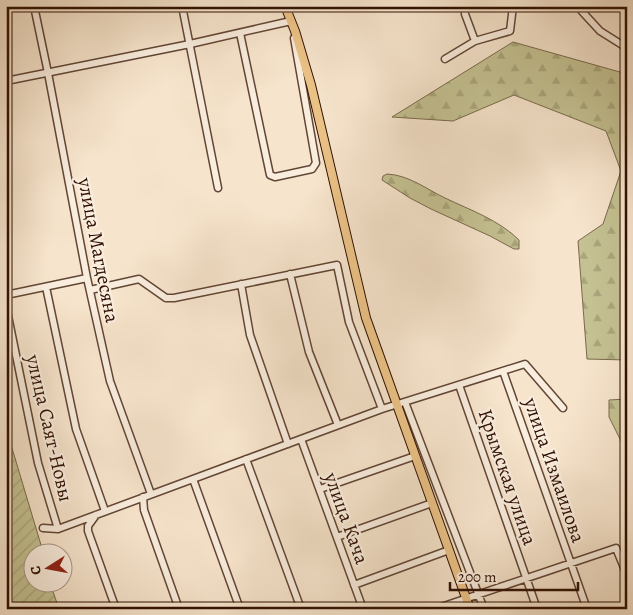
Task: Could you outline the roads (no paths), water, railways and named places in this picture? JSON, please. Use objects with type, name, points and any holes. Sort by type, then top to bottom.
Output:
[{"type":"main road","points":[[285,6],[311,85],[366,318],[470,609]]},
{"type":"street","name":"улица Магдесяна","points":[[34,6],[90,290],[110,381],[151,494]]},
{"type":"street","points":[[182,6],[218,188]]},
{"type":"street","points":[[465,6],[465,14],[476,41]]},
{"type":"street","points":[[445,58],[476,41],[510,31],[513,6]]},
{"type":"street","points":[[577,6],[600,31],[627,48]]},
{"type":"street","points":[[6,81],[190,44],[291,21],[316,163],[312,169],[275,177],[270,175],[240,33]]},
{"type":"street","points":[[90,290],[139,278],[166,298],[174,298],[337,265],[349,322],[382,409]]},
{"type":"street","points":[[290,274],[309,352],[338,425]]},
{"type":"street","points":[[6,295],[88,278]]},
{"type":"street","points":[[241,284],[250,335],[288,444]]},
{"type":"street","points":[[46,287],[76,430],[105,512]]},
{"type":"street","name":"улица Саят-Новы","points":[[6,306],[38,463],[58,529]]},
{"type":"street","points":[[43,528],[58,529],[396,404],[526,364],[563,408]]},
{"type":"street","name":"улица Измаилова","points":[[503,370],[570,563],[588,609]]},
{"type":"street","name":"Крымская улица","points":[[459,384],[537,609]]},
{"type":"street","points":[[405,402],[484,609]]},
{"type":"street","name":"улица Кача","points":[[301,439],[363,609]]},
{"type":"street","points":[[320,489],[415,456]]},
{"type":"street","points":[[246,459],[301,609]]},
{"type":"street","points":[[193,479],[240,609]]},
{"type":"street","points":[[143,497],[144,510],[179,609]]},
{"type":"street","points":[[337,537],[432,503]]},
{"type":"street","points":[[96,514],[88,526],[88,530],[116,609]]},
{"type":"street","points":[[435,609],[616,548],[627,575]]},
{"type":"street","points":[[354,585],[449,550]]}]
